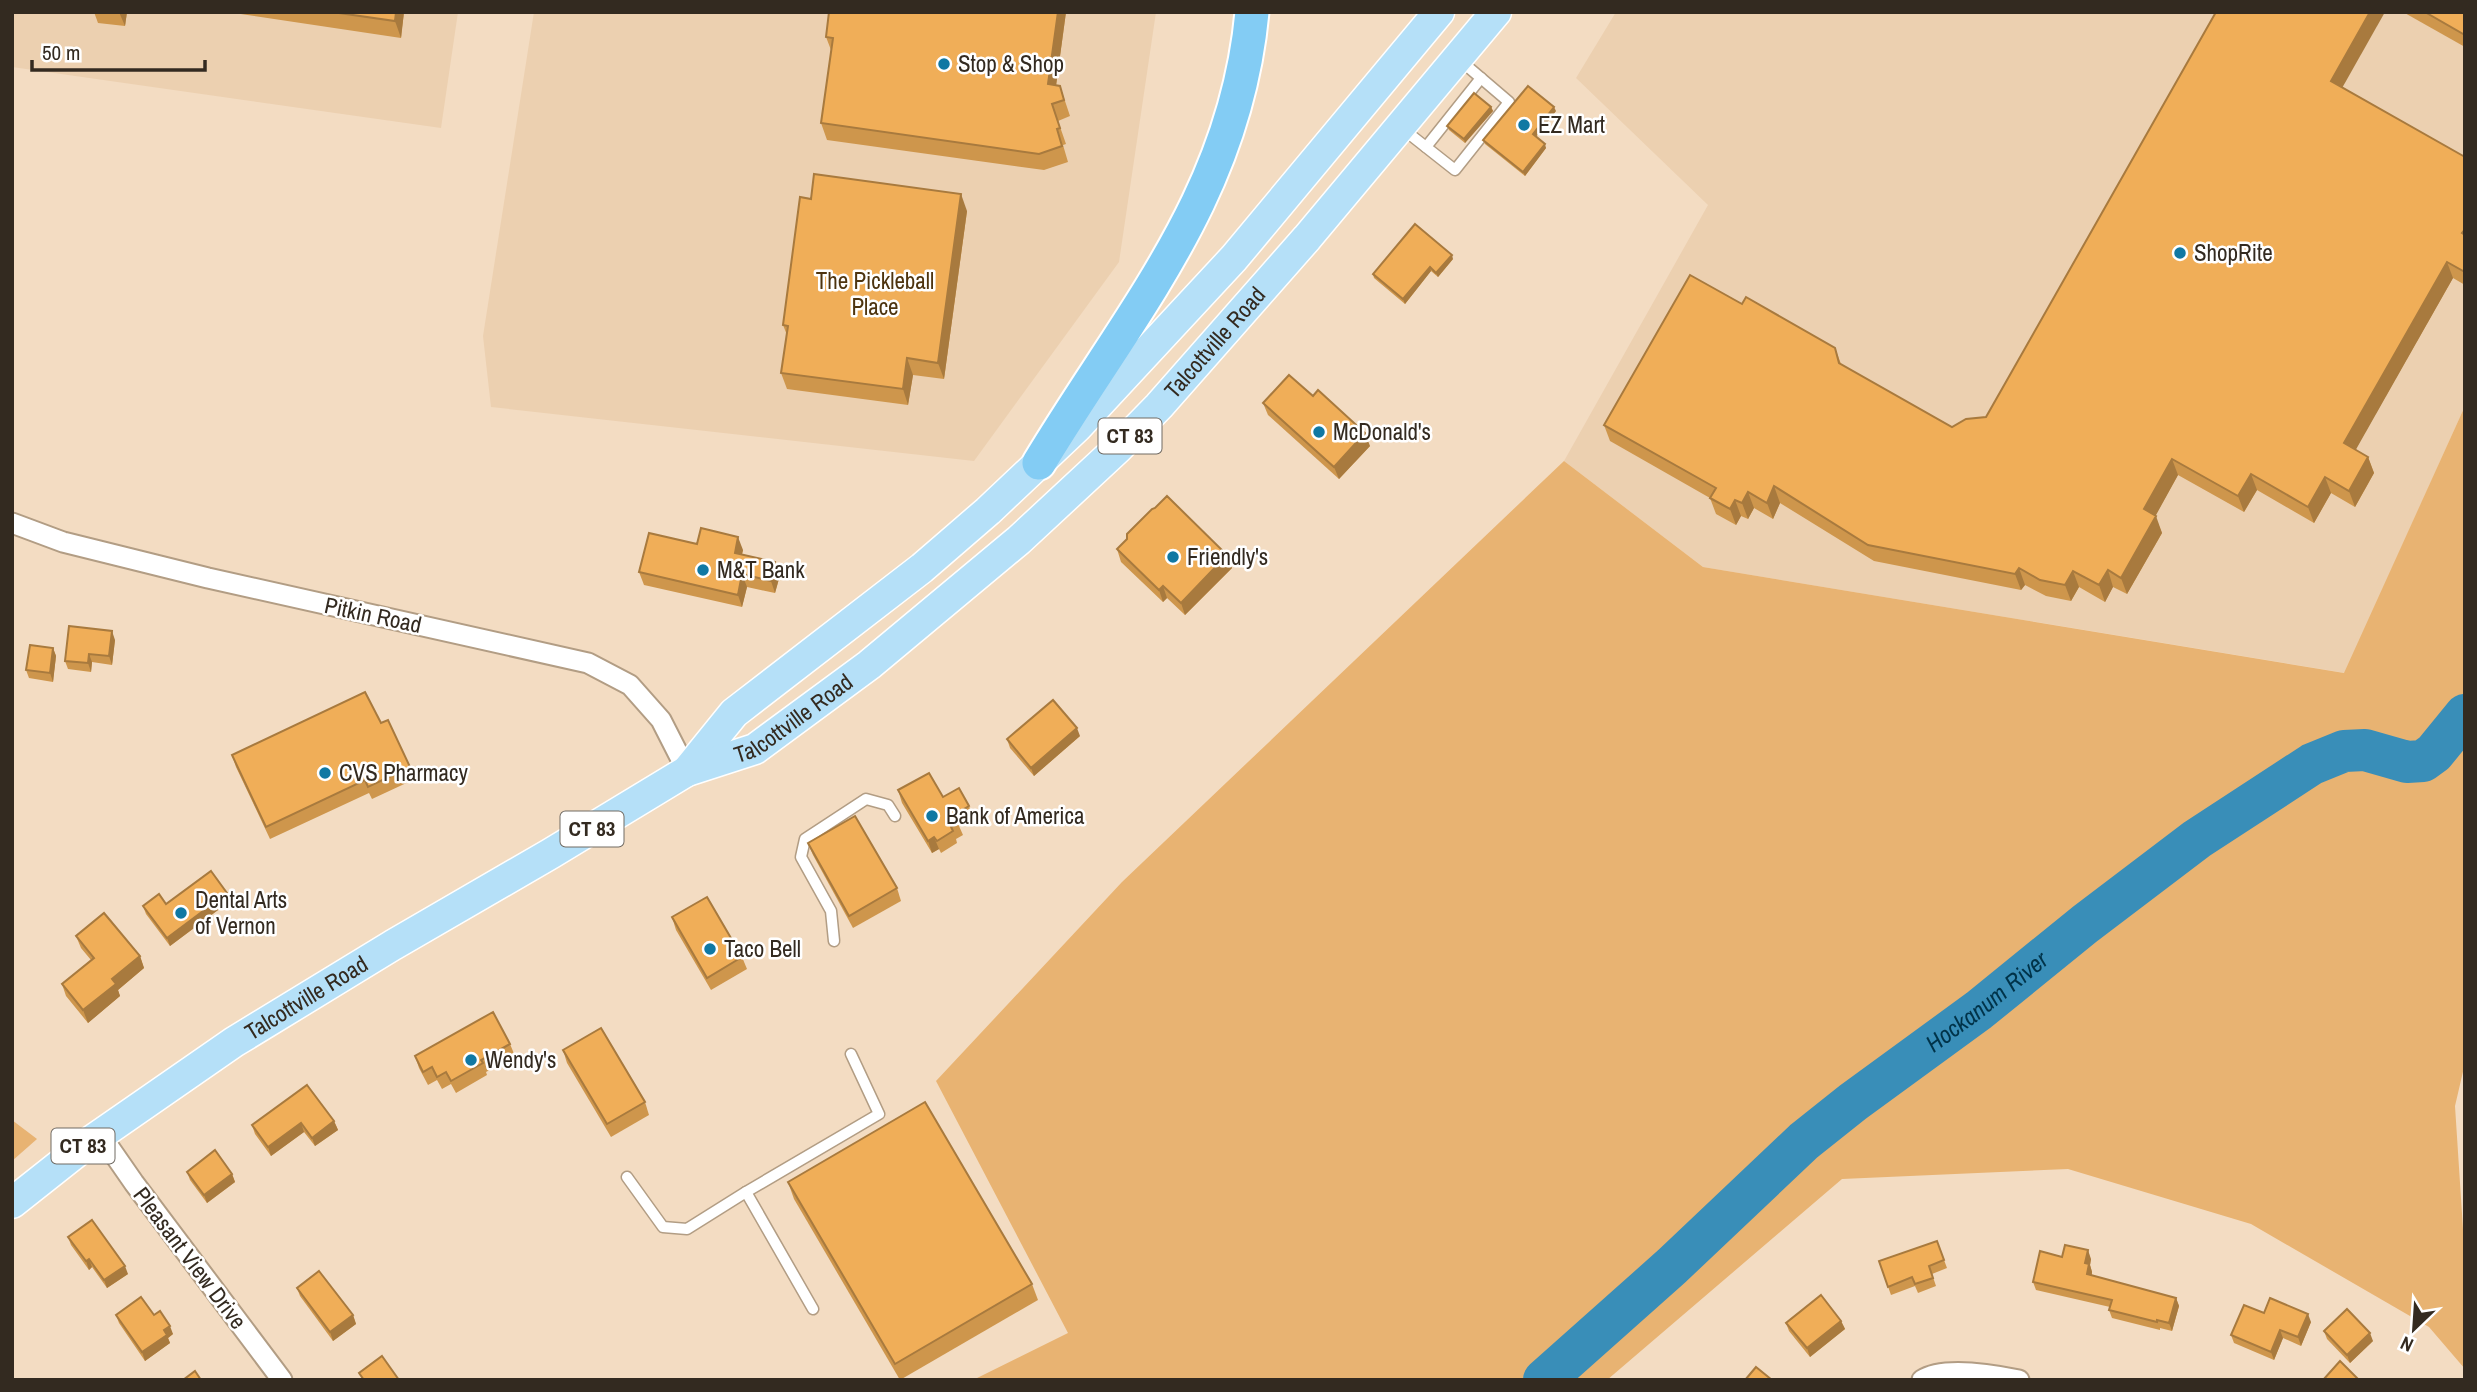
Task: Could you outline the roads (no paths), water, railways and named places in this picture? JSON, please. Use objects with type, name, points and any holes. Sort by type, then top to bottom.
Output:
[{"type":"highway","points":[[1039,463],[1138,312],[1194,215],[1230,126],[1244,67],[1252,12]]},
{"type":"main road","name":"Talcottville Road","points":[[687,771],[734,713],[922,568],[1039,463],[1107,396],[1252,237],[1438,12]]},
{"type":"main road","name":"Talcottville Road","points":[[12,1203],[100,1134],[245,1035],[687,771],[755,749],[869,665],[1019,540],[1116,449],[1190,371],[1400,127],[1494,13]]},
{"type":"main road","points":[[1178,320],[1181,348],[1190,371]]},
{"type":"street","name":"Pitkin Road","points":[[12,523],[64,542],[208,578],[588,663],[630,685],[661,720],[687,771]]},
{"type":"street","name":"Pleasant View Drive","points":[[100,1134],[282,1380]]},
{"type":"street","points":[[1922,1380],[1931,1374],[1992,1374],[2019,1380]]},
{"type":"lane","points":[[1400,127],[1455,170],[1509,102],[1457,58]]},
{"type":"lane","points":[[1426,147],[1481,78]]},
{"type":"lane","points":[[834,941],[831,911],[801,857],[804,839],[866,799],[888,805],[895,816]]},
{"type":"lane","points":[[627,1177],[663,1227],[687,1230],[879,1114],[850,1055]]},
{"type":"lane","points":[[746,1192],[813,1309]]},
{"type":"waterway","name":"Hockanum River","points":[[1544,1380],[1672,1266],[1804,1141],[1979,1010],[2085,924],[2197,839],[2312,764],[2344,751],[2365,750],[2407,762],[2423,761],[2434,753],[2465,715]]},
{"type":"place","name":"Stop & Shop","points":[[944,64]]},
{"type":"place","name":"EZ Mart","points":[[1524,125]]},
{"type":"place","name":"ShopRite","points":[[2180,253]]},
{"type":"place","name":"McDonald's","points":[[1319,432]]},
{"type":"place","name":"Friendly's","points":[[1173,557]]},
{"type":"place","name":"M&T Bank","points":[[703,570]]},
{"type":"place","name":"CVS Pharmacy","points":[[325,773]]},
{"type":"place","name":"Bank of America","points":[[932,816]]},
{"type":"place","name":"Dental Arts of Vernon","points":[[181,913]]},
{"type":"place","name":"Taco Bell","points":[[710,949]]},
{"type":"place","name":"Wendy's","points":[[471,1060]]},
{"type":"park label","name":"The Pickleball Place","points":[[875,294]]}]
